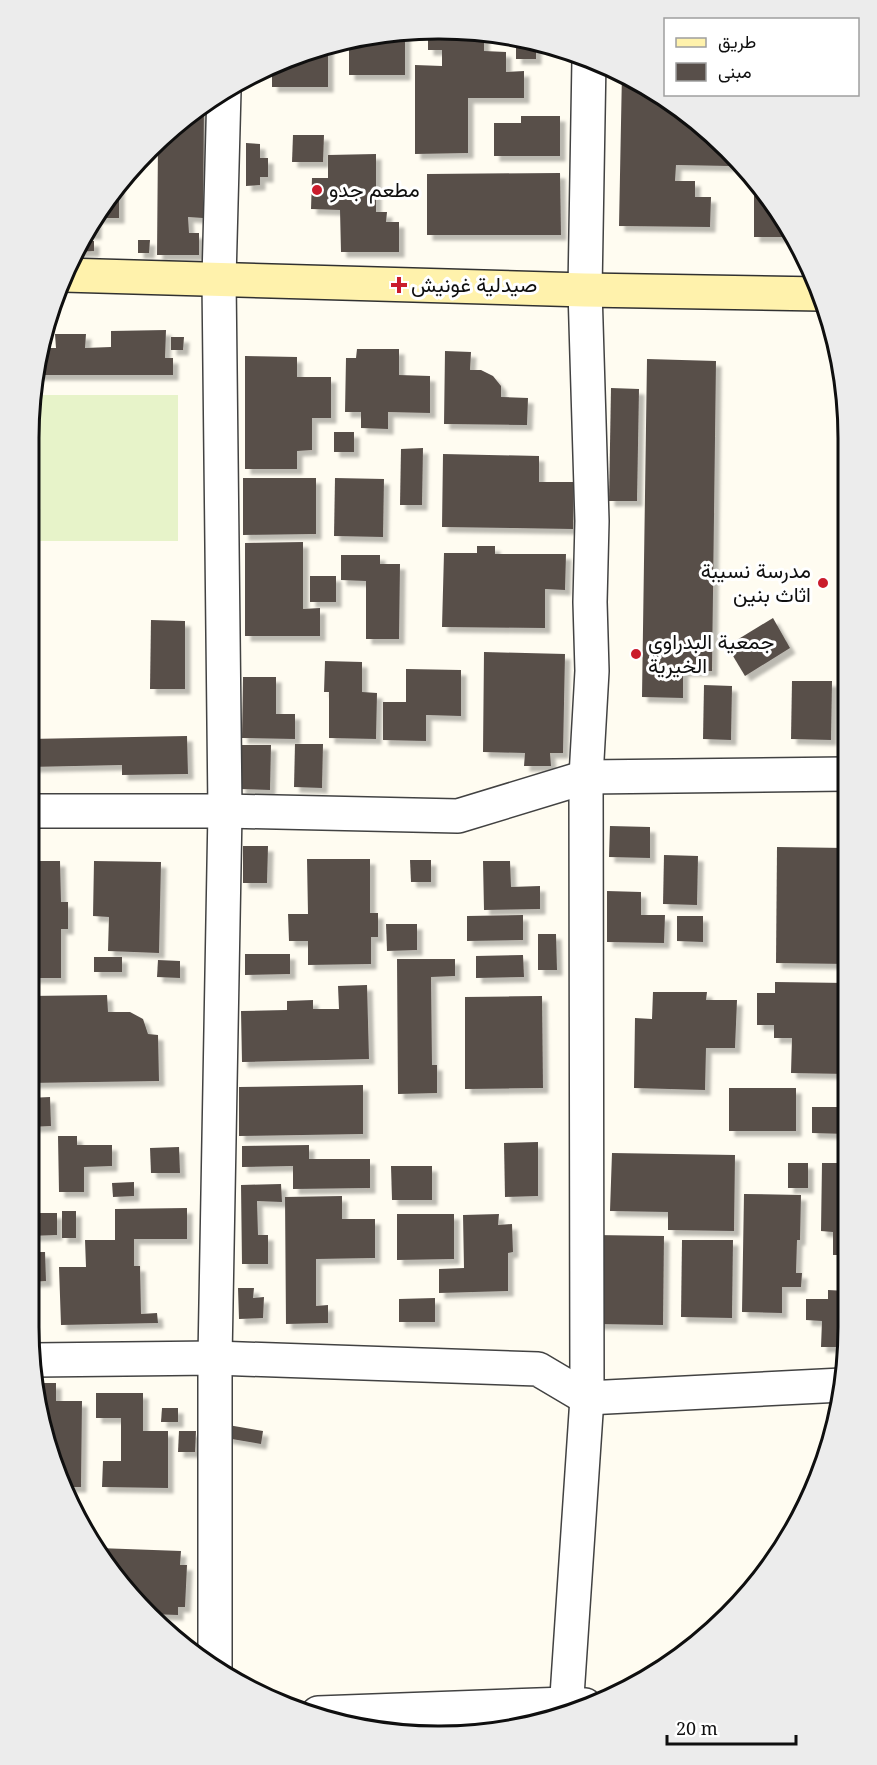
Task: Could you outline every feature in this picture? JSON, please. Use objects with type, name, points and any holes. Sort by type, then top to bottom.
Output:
[{"type":"main road","points":[[73,276],[811,294]]},
{"type":"street","points":[[572,1703],[588,1398],[586,777],[592,671],[590,602],[592,521],[585,290],[589,68]]},
{"type":"street","points":[[215,1658],[215,1358],[225,811],[219,279],[224,102]]},
{"type":"street","points":[[39,811],[225,811],[458,816],[586,777],[838,774]]},
{"type":"street","points":[[41,1360],[215,1358],[538,1369],[588,1398],[834,1385]]},
{"type":"street","points":[[337,1712],[562,1706]]},
{"type":"green space","points":[[41,395],[178,395],[178,541],[39,541]]},
{"type":"building","points":[[428,39],[484,41],[484,51],[506,52],[506,72],[524,71],[524,98],[468,98],[468,153],[415,154],[415,65],[442,66],[442,50],[428,50]]},
{"type":"building","points":[[405,41],[405,75],[349,75],[349,50]]},
{"type":"building","points":[[516,47],[536,52],[536,59],[516,59]]},
{"type":"building","points":[[328,55],[328,87],[272,87],[272,75]]},
{"type":"building","points":[[622,84],[682,122],[702,138],[729,166],[676,165],[675,181],[695,181],[695,197],[711,197],[710,227],[619,226]]},
{"type":"building","points":[[204,116],[203,218],[188,217],[189,233],[199,233],[199,255],[157,255],[158,154]]},
{"type":"building","points":[[521,116],[560,116],[560,156],[494,156],[494,123],[521,123]]},
{"type":"building","points":[[293,135],[324,135],[323,162],[292,162]]},
{"type":"building","points":[[246,143],[260,144],[260,158],[268,158],[268,177],[260,177],[260,185],[246,186]]},
{"type":"building","points":[[376,154],[376,212],[387,212],[386,222],[399,222],[399,252],[341,252],[340,210],[311,209],[312,178],[328,178],[328,155]]},
{"type":"building","points":[[560,173],[561,235],[427,235],[427,174]]},
{"type":"building","points":[[754,194],[783,237],[754,237]]},
{"type":"building","points":[[119,199],[119,218],[105,218]]},
{"type":"building","points":[[138,240],[150,240],[149,253],[138,253]]},
{"type":"building","points":[[92,241],[94,241],[94,251],[86,251]]},
{"type":"building","points":[[166,330],[165,358],[173,358],[173,375],[44,375],[50,348],[56,348],[55,334],[86,334],[85,348],[111,347],[111,331]]},
{"type":"building","points":[[171,337],[184,337],[183,350],[171,350]]},
{"type":"building","points":[[357,349],[399,349],[399,375],[430,376],[430,413],[388,412],[388,429],[361,428],[361,412],[345,412],[346,358],[356,358]]},
{"type":"building","points":[[445,351],[471,352],[470,370],[481,370],[493,376],[501,386],[501,397],[528,398],[527,425],[444,424]]},
{"type":"building","points":[[245,356],[297,357],[297,377],[331,377],[331,418],[312,418],[312,450],[297,451],[297,469],[245,469]]},
{"type":"building","points":[[647,359],[716,361],[712,671],[683,671],[683,698],[642,697]]},
{"type":"building","points":[[611,388],[639,389],[637,501],[609,501]]},
{"type":"building","points":[[334,432],[354,432],[354,452],[334,452]]},
{"type":"building","points":[[423,448],[422,505],[400,505],[401,449]]},
{"type":"building","points":[[443,454],[539,456],[539,482],[574,482],[573,529],[442,527]]},
{"type":"building","points":[[243,478],[316,478],[316,534],[243,535]]},
{"type":"building","points":[[335,478],[384,479],[383,537],[334,536]]},
{"type":"building","points":[[303,542],[303,609],[320,608],[320,636],[245,636],[245,543]]},
{"type":"building","points":[[477,546],[495,546],[495,554],[566,554],[565,590],[545,589],[545,628],[442,627],[444,553],[477,553]]},
{"type":"building","points":[[341,555],[380,555],[380,564],[400,564],[399,639],[366,639],[366,581],[341,580]]},
{"type":"building","points":[[310,576],[336,576],[336,602],[310,602]]},
{"type":"building","points":[[773,618],[790,648],[745,676],[727,646]]},
{"type":"building","points":[[151,620],[185,621],[185,689],[150,689]]},
{"type":"building","points":[[484,652],[565,654],[563,753],[550,753],[551,766],[524,766],[525,753],[483,752]]},
{"type":"building","points":[[325,661],[362,662],[362,692],[377,693],[376,739],[329,738],[329,692],[324,692]]},
{"type":"building","points":[[406,669],[461,670],[461,716],[426,715],[426,741],[383,740],[383,702],[406,702]]},
{"type":"building","points":[[243,677],[276,677],[276,714],[295,714],[295,739],[242,738]]},
{"type":"building","points":[[792,681],[832,681],[831,740],[791,739]]},
{"type":"building","points":[[704,685],[732,686],[731,740],[703,739]]},
{"type":"building","points":[[187,736],[188,774],[122,775],[122,765],[39,767],[39,739]]},
{"type":"building","points":[[295,744],[323,744],[322,788],[294,787]]},
{"type":"building","points":[[241,745],[271,745],[270,790],[240,789]]},
{"type":"building","points":[[610,826],[650,827],[650,858],[609,857]]},
{"type":"building","points":[[243,846],[268,846],[267,883],[243,883]]},
{"type":"building","points":[[777,847],[838,848],[838,964],[776,963]]},
{"type":"building","points":[[664,855],[698,856],[697,905],[663,904]]},
{"type":"building","points":[[307,859],[370,859],[370,913],[378,913],[378,937],[371,937],[371,964],[308,965],[308,941],[289,941],[288,914],[308,914]]},
{"type":"building","points":[[410,860],[431,860],[431,882],[411,882]]},
{"type":"building","points":[[39,861],[60,861],[61,902],[68,902],[68,929],[61,929],[61,978],[39,978]]},
{"type":"building","points":[[94,861],[161,862],[159,953],[108,951],[109,917],[93,916]]},
{"type":"building","points":[[483,861],[510,861],[511,887],[540,886],[540,909],[484,910]]},
{"type":"building","points":[[607,891],[641,892],[641,915],[665,915],[664,943],[607,942]]},
{"type":"building","points":[[523,915],[523,940],[467,941],[467,916]]},
{"type":"building","points":[[677,916],[703,916],[703,942],[677,941]]},
{"type":"building","points":[[386,924],[417,924],[417,950],[387,951]]},
{"type":"building","points":[[538,934],[556,934],[557,970],[538,970]]},
{"type":"building","points":[[245,954],[290,954],[290,974],[245,975]]},
{"type":"building","points":[[523,955],[524,977],[476,978],[476,956]]},
{"type":"building","points":[[94,957],[122,957],[122,972],[94,972]]},
{"type":"building","points":[[397,959],[455,959],[455,976],[431,977],[432,1065],[437,1065],[437,1093],[398,1094]]},
{"type":"building","points":[[158,960],[180,961],[180,978],[157,977]]},
{"type":"building","points":[[775,982],[838,983],[838,1074],[791,1073],[792,1038],[774,1038],[774,1025],[757,1025],[757,993],[775,993]]},
{"type":"building","points":[[367,985],[369,1059],[242,1062],[241,1011],[287,1010],[287,1001],[313,1000],[313,1009],[339,1009],[338,986]]},
{"type":"building","points":[[653,992],[707,992],[706,1000],[737,1000],[735,1048],[706,1048],[705,1090],[634,1088],[635,1018],[652,1019]]},
{"type":"building","points":[[107,995],[108,1012],[130,1012],[143,1019],[148,1034],[158,1035],[159,1081],[39,1083],[39,996]]},
{"type":"building","points":[[542,996],[543,1088],[465,1089],[465,997]]},
{"type":"building","points":[[363,1085],[363,1134],[239,1136],[239,1087]]},
{"type":"building","points":[[729,1088],[796,1088],[796,1131],[729,1131]]},
{"type":"building","points":[[50,1097],[51,1126],[39,1127],[39,1098]]},
{"type":"building","points":[[812,1107],[838,1107],[838,1134],[812,1133]]},
{"type":"building","points":[[58,1136],[77,1136],[77,1145],[112,1145],[112,1166],[84,1167],[84,1192],[59,1192]]},
{"type":"building","points":[[538,1142],[538,1196],[505,1197],[504,1143]]},
{"type":"building","points":[[309,1145],[309,1159],[370,1159],[370,1188],[293,1189],[293,1166],[242,1167],[242,1146]]},
{"type":"building","points":[[179,1147],[180,1173],[151,1173],[150,1148]]},
{"type":"building","points":[[612,1153],[735,1155],[734,1231],[668,1230],[668,1212],[610,1211]]},
{"type":"building","points":[[788,1163],[808,1163],[808,1188],[788,1188]]},
{"type":"building","points":[[822,1163],[838,1163],[838,1255],[833,1255],[833,1232],[821,1231]]},
{"type":"building","points":[[391,1166],[432,1166],[432,1200],[392,1200]]},
{"type":"building","points":[[134,1182],[134,1196],[113,1197],[112,1183]]},
{"type":"building","points":[[281,1184],[282,1202],[257,1201],[258,1235],[268,1235],[268,1264],[242,1264],[241,1185]]},
{"type":"building","points":[[744,1194],[801,1195],[800,1240],[797,1240],[796,1273],[802,1273],[801,1287],[782,1287],[782,1313],[742,1312]]},
{"type":"building","points":[[342,1196],[342,1219],[375,1219],[375,1258],[316,1259],[316,1306],[328,1305],[328,1323],[286,1324],[285,1197]]},
{"type":"building","points":[[187,1208],[187,1239],[134,1239],[134,1266],[140,1266],[141,1314],[157,1313],[158,1323],[61,1325],[59,1267],[86,1267],[85,1240],[115,1240],[115,1209]]},
{"type":"building","points":[[62,1211],[76,1211],[76,1238],[62,1238]]},
{"type":"building","points":[[39,1213],[57,1213],[57,1235],[39,1236]]},
{"type":"building","points":[[397,1214],[454,1214],[454,1259],[397,1260]]},
{"type":"building","points":[[499,1214],[498,1225],[512,1224],[513,1252],[508,1253],[508,1291],[439,1293],[439,1269],[464,1268],[463,1215]]},
{"type":"building","points":[[595,1235],[664,1236],[663,1325],[594,1324]]},
{"type":"building","points":[[682,1240],[733,1240],[732,1318],[681,1317]]},
{"type":"building","points":[[39,1252],[45,1252],[46,1281],[39,1281]]},
{"type":"building","points":[[238,1288],[254,1288],[253,1298],[264,1297],[263,1318],[239,1319]]},
{"type":"building","points":[[828,1290],[838,1291],[837,1347],[821,1347],[822,1321],[806,1320],[806,1299],[828,1299]]},
{"type":"building","points":[[435,1298],[435,1322],[399,1322],[399,1299]]},
{"type":"building","points":[[43,1383],[56,1383],[56,1401],[82,1401],[81,1487],[73,1487],[60,1455]]},
{"type":"building","points":[[96,1393],[143,1393],[143,1431],[168,1431],[168,1488],[102,1487],[103,1461],[121,1461],[121,1418],[96,1418]]},
{"type":"building","points":[[162,1408],[178,1408],[178,1422],[161,1422]]},
{"type":"building","points":[[228,1425],[263,1431],[261,1444],[226,1438]]},
{"type":"building","points":[[179,1431],[196,1431],[195,1452],[178,1452]]},
{"type":"building","points":[[106,1548],[181,1551],[180,1565],[187,1565],[185,1607],[178,1607],[178,1615],[162,1614],[138,1590]]},
{"type":"place","name":"مطعم جدو","points":[[317,190]]},
{"type":"place","name":"صيدلية غونيش","points":[[399,285]]},
{"type":"place","name":"مدرسة نسيبة اثاث بنين","points":[[823,583]]},
{"type":"place","name":"جمعية البدراوي الخيرية","points":[[636,654]]}]
